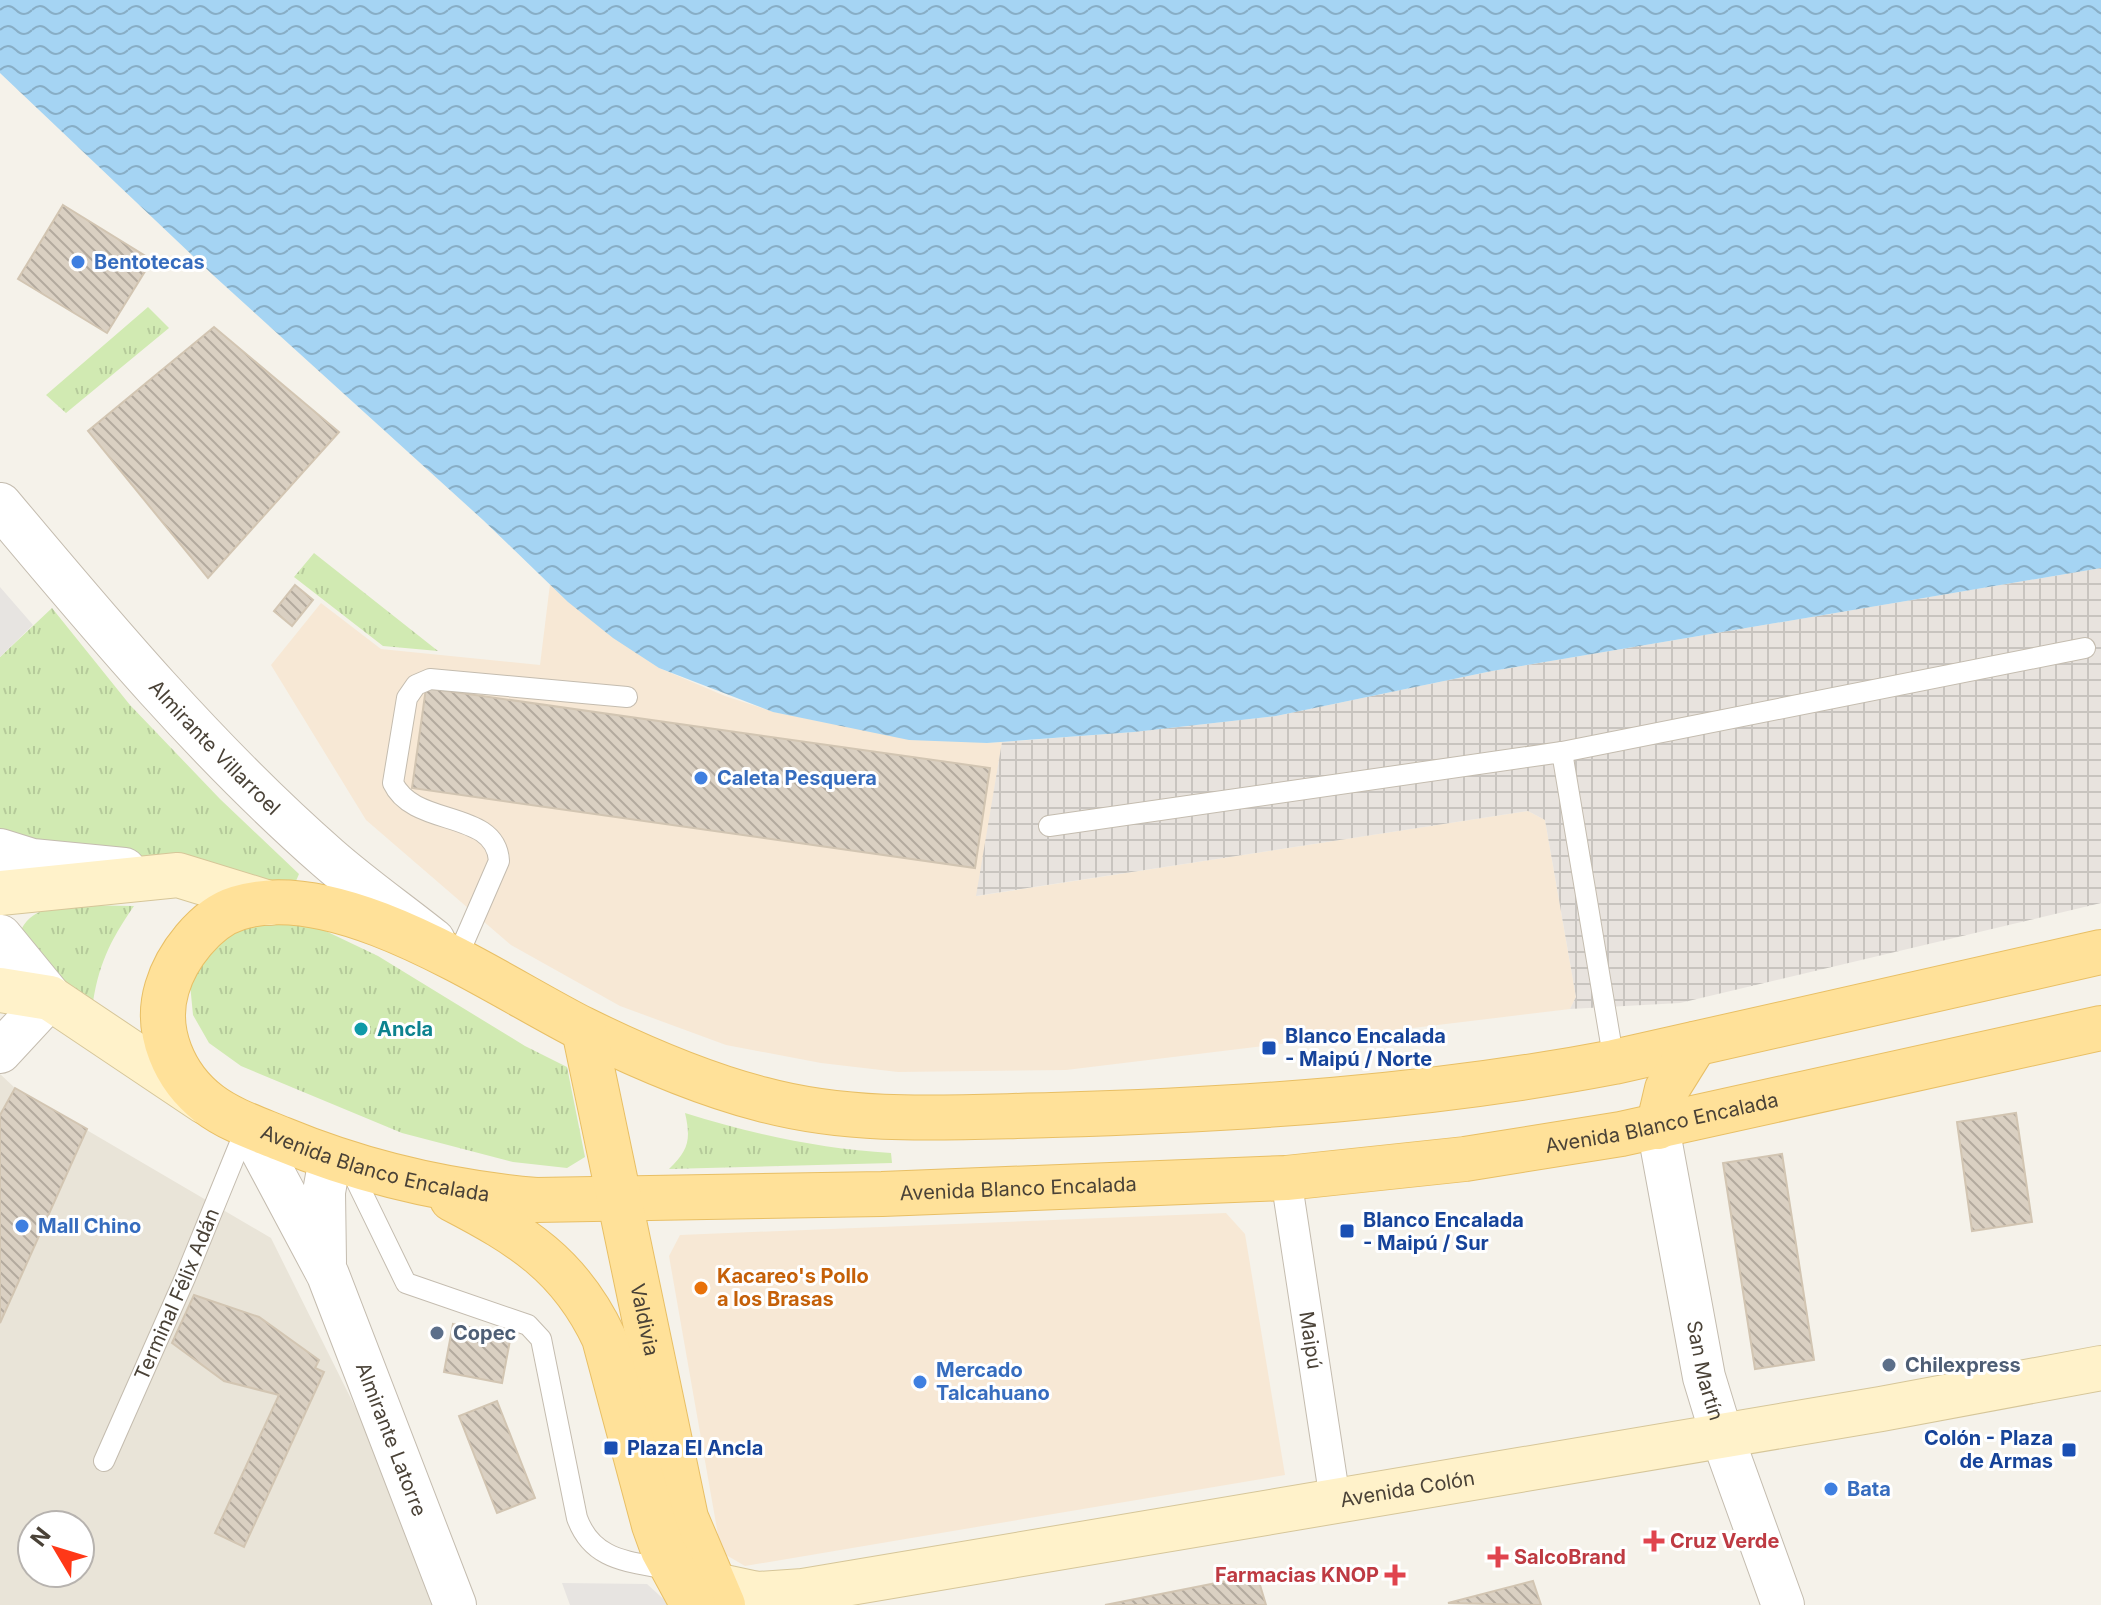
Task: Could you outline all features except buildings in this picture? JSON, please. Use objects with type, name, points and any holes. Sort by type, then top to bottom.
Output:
[{"type":"main road","points":[[0,893],[178,875],[269,903]]},
{"type":"main road","points":[[229,1115],[190,1086],[177,1068],[161,1021],[163,1001],[170,978],[194,942],[222,913],[242,906],[269,903],[299,904],[356,917],[390,929],[652,1062],[762,1099],[856,1116],[903,1119],[1126,1113],[1284,1103],[1477,1085],[1614,1062],[2101,952]]},
{"type":"main road","points":[[0,990],[50,998]]},
{"type":"main road","name":"Avenida Blanco Encalada","points":[[50,998],[229,1115],[340,1162],[427,1186],[536,1200],[882,1194],[1286,1178],[1465,1159],[1658,1127],[2101,1028]]},
{"type":"main road","name":"Valdivia","points":[[584,1030],[701,1591]]},
{"type":"main road","points":[[1658,1127],[1667,1089],[1679,1065],[1695,1044]]},
{"type":"main road","points":[[427,1186],[484,1216],[543,1256],[579,1292],[604,1338],[654,1525],[701,1591]]},
{"type":"main road","name":"Avenida Colón","points":[[701,1591],[780,1594],[1722,1436],[2101,1368]]},
{"type":"street","name":"Almirante Villarroel","points":[[0,505],[117,644],[244,777],[328,858],[456,960]]},
{"type":"street","points":[[0,851],[32,861],[178,875]]},
{"type":"street","name":"Avenida Blanco Encalada","points":[[0,937],[50,998]]},
{"type":"street","points":[[0,1052],[50,998]]},
{"type":"street","name":"Almirante Latorre","points":[[229,1115],[328,1275],[455,1605]]},
{"type":"street","name":"San Martín","points":[[1658,1127],[1704,1377],[1783,1605]]},
{"type":"street","name":"Almirante Latorre","points":[[328,1275],[324,1252],[324,1192],[340,1162]]},
{"type":"street","name":"Maipú","points":[[1286,1178],[1335,1500]]},
{"type":"lane","points":[[1049,826],[1562,752],[2085,648]]},
{"type":"lane","points":[[456,960],[499,861],[498,850],[485,832],[414,806],[398,792],[393,783],[407,698],[421,681],[430,679],[627,697]]},
{"type":"lane","points":[[1562,752],[1614,1062]]},
{"type":"lane","name":"Terminal Félix Adán","points":[[104,1461],[185,1278],[229,1115]]},
{"type":"lane","points":[[340,1162],[406,1283],[528,1325],[541,1339],[582,1534],[601,1553],[701,1591]]},
{"type":"shaded area","points":[[2101,568],[2101,903],[1680,1003],[1570,1009],[1576,997],[1545,820],[1528,811],[976,896],[1002,742],[1134,732],[1276,716],[1492,671]]},
{"type":"shaded area","points":[[550,584],[613,637],[659,668],[725,696],[774,712],[828,723],[987,743],[1002,742],[977,896],[1528,811],[1545,820],[1576,997],[1570,1009],[1066,1070],[898,1072],[821,1063],[726,1045],[620,1006],[511,945],[366,820],[271,665],[321,603],[381,649],[540,665]]},
{"type":"shaded area","points":[[0,587],[33,625],[0,657]]},
{"type":"shaded area","points":[[0,1074],[15,1088],[271,1238],[370,1437],[434,1605],[0,1605]]},
{"type":"shaded area","points":[[1226,1213],[1245,1234],[1285,1475],[745,1566],[721,1552],[669,1256],[680,1235]]},
{"type":"shaded area","points":[[562,1583],[647,1584],[670,1605],[570,1605]]},
{"type":"green space","points":[[148,307],[169,328],[66,413],[46,395]]},
{"type":"green space","points":[[314,553],[438,651],[383,646],[294,577]]},
{"type":"green space","points":[[52,608],[130,705],[220,799],[299,874],[296,881],[288,884],[0,834],[0,657]]},
{"type":"green space","points":[[76,905],[134,906],[106,955],[92,1009],[18,938],[27,921],[40,912]]},
{"type":"green space","points":[[247,920],[313,925],[378,956],[525,1046],[567,1067],[585,1157],[567,1168],[513,1162],[402,1133],[241,1066],[209,1043],[193,1015],[190,984],[200,956]]},
{"type":"green space","points":[[685,1113],[786,1139],[891,1153],[892,1163],[669,1169],[687,1144]]},
{"type":"water","points":[[0,0],[2101,0],[2101,568],[1492,671],[1276,716],[1134,732],[987,743],[909,740],[773,712],[659,668],[613,638],[568,602],[483,520],[213,275],[0,73]]},
{"type":"place","name":"Bentotecas","points":[[78,262]]},
{"type":"place","name":"Caleta Pesquera","points":[[701,778]]},
{"type":"place","name":"Ancla","points":[[361,1029]]},
{"type":"place","name":"Blanco Encalada - Maipú / Norte","points":[[1269,1048]]},
{"type":"place","name":"Mall Chino","points":[[22,1226]]},
{"type":"place","name":"Blanco Encalada - Maipú / Sur","points":[[1347,1231]]},
{"type":"place","name":"Kacareo's Pollo a los Brasas","points":[[701,1288]]},
{"type":"place","name":"Copec","points":[[437,1333]]},
{"type":"place","name":"Chilexpress","points":[[1889,1365]]},
{"type":"place","name":"Mercado Talcahuano","points":[[920,1382]]},
{"type":"place","name":"Plaza El Ancla","points":[[611,1448]]},
{"type":"place","name":"Colón - Plaza de Armas","points":[[2069,1450]]},
{"type":"place","name":"Bata","points":[[1831,1489]]},
{"type":"place","name":"Cruz Verde","points":[[1654,1541]]},
{"type":"place","name":"SalcoBrand","points":[[1498,1557]]},
{"type":"place","name":"Farmacias KNOP","points":[[1395,1575]]}]
